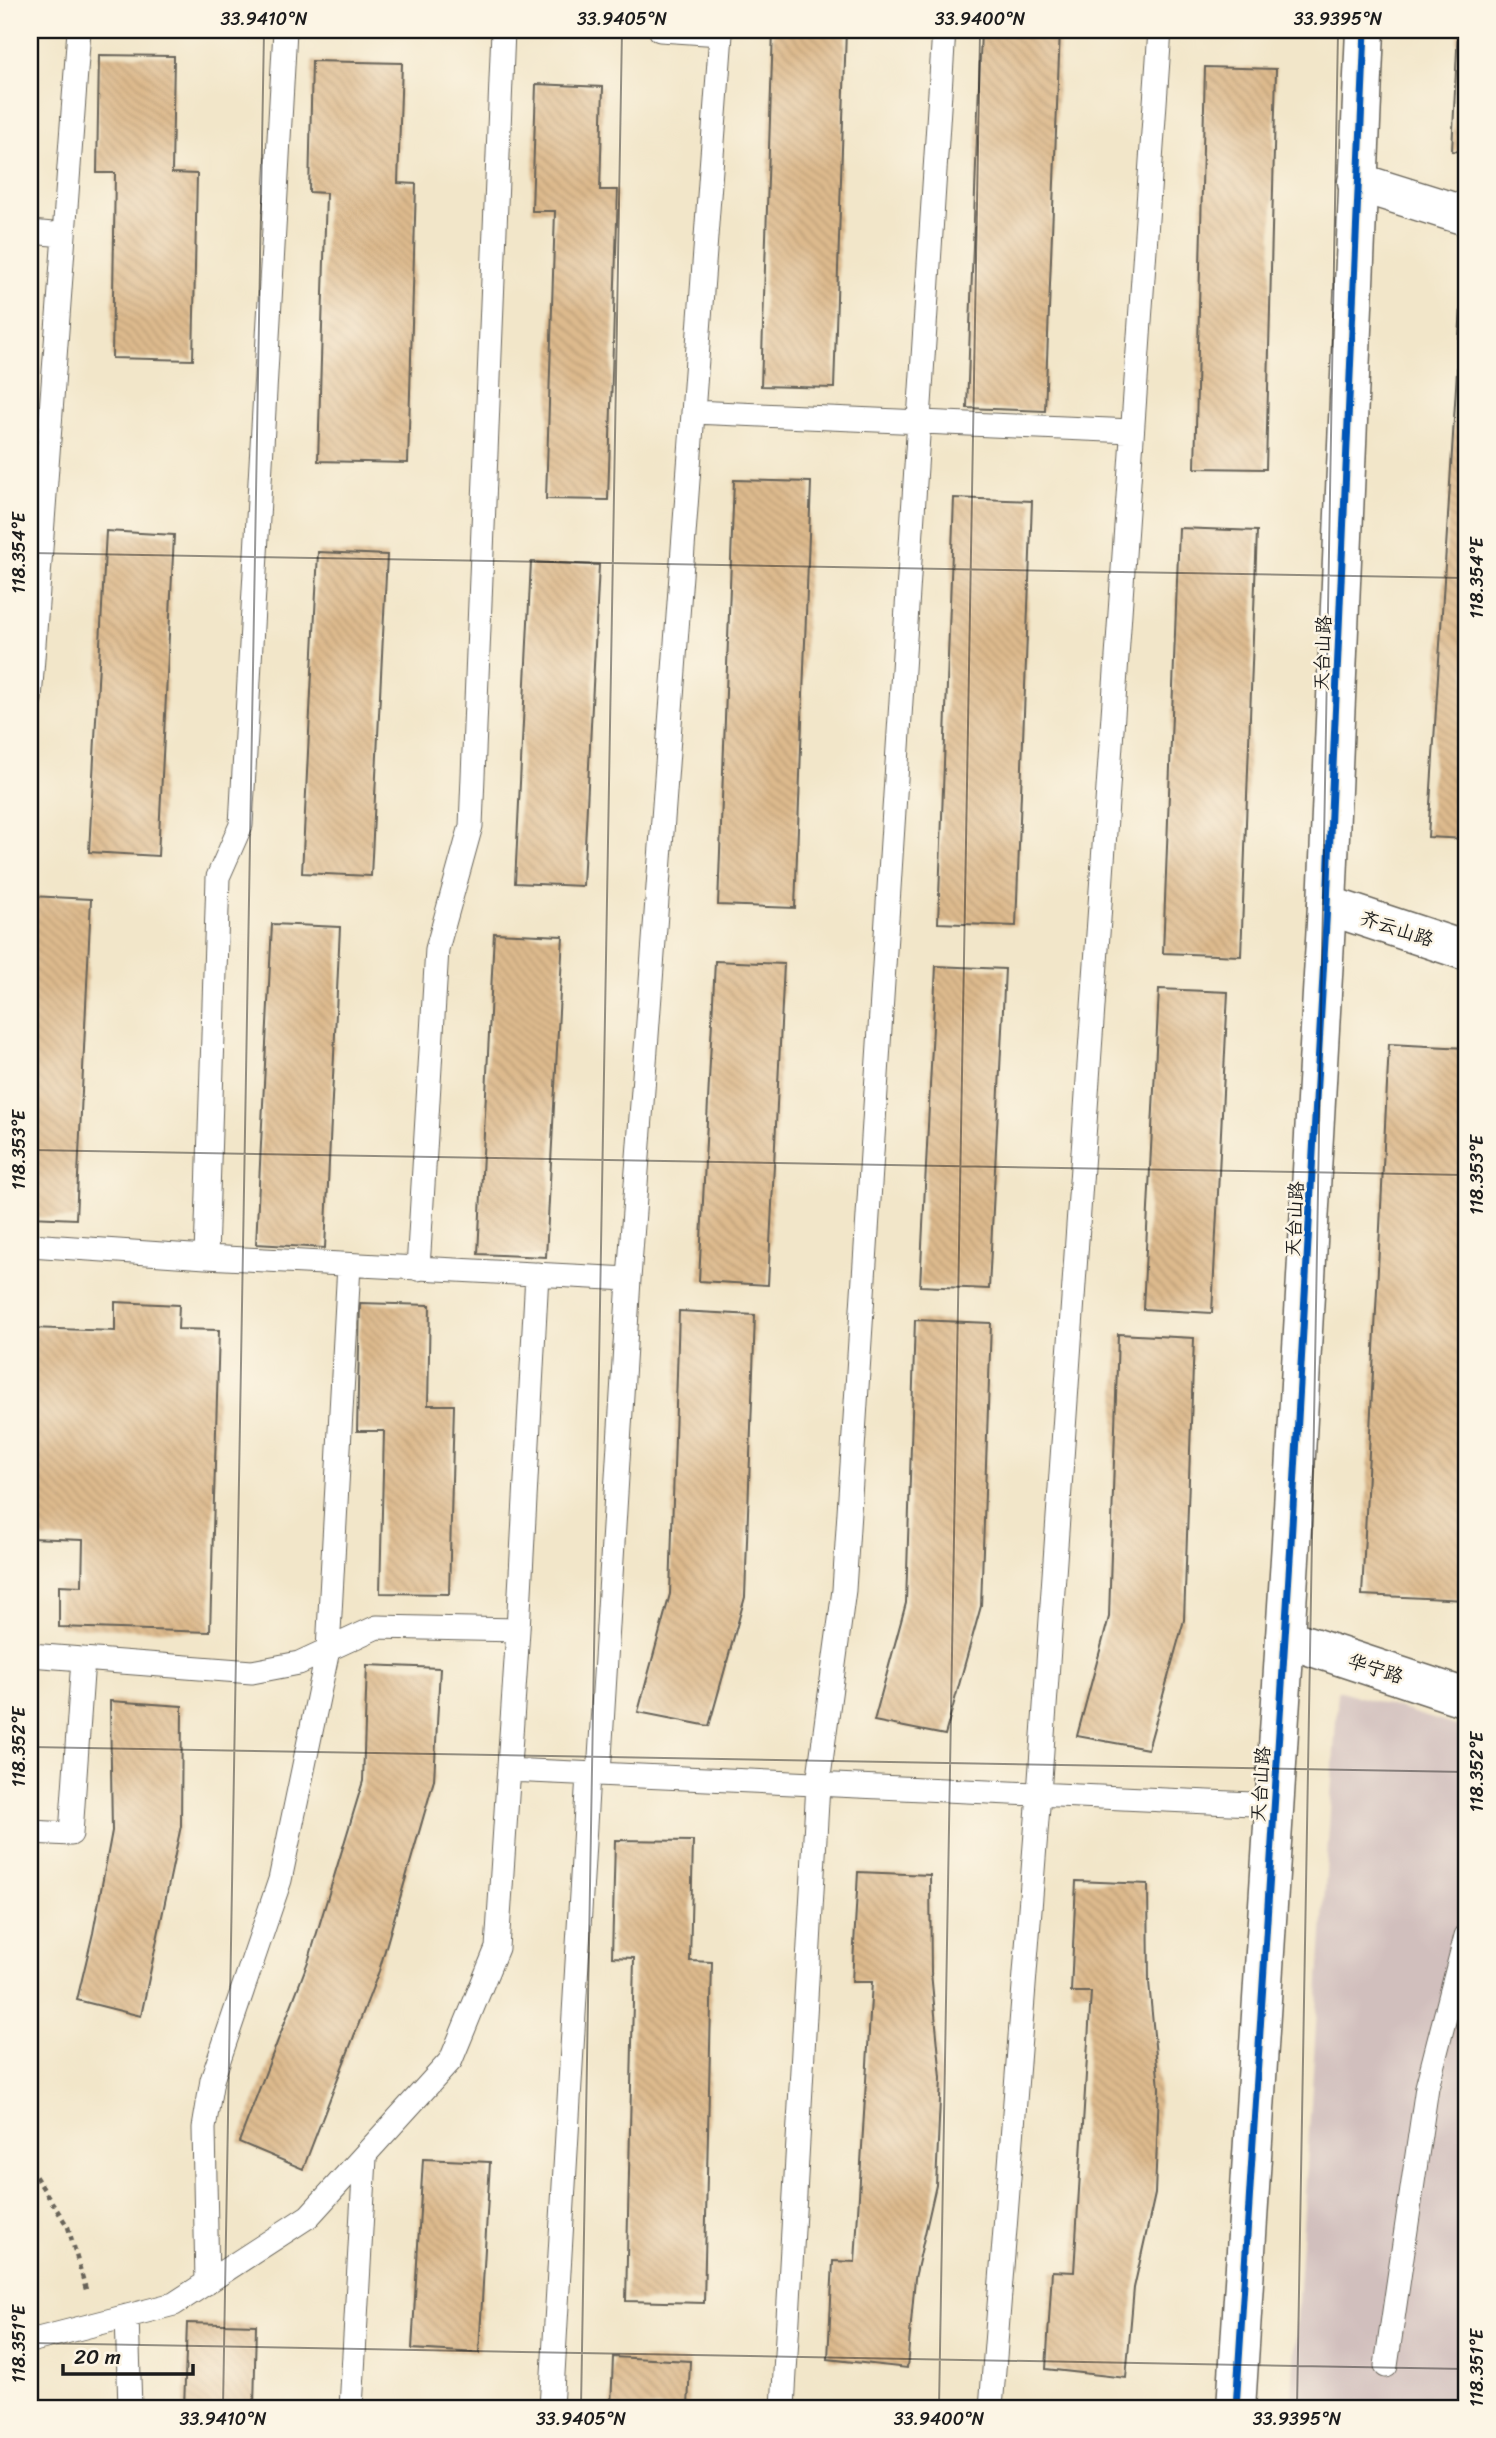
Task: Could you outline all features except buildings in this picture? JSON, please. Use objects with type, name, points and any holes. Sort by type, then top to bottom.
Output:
[{"type":"street","name":"天台山路","points":[[1236,2408],[1275,1805],[1327,905],[1365,30]]},
{"type":"street","points":[[1357,182],[1466,216]]},
{"type":"street","name":"齐云山路","points":[[1327,905],[1466,951]]},
{"type":"street","name":"华宁路","points":[[1285,1638],[1466,1698]]},
{"type":"lane","points":[[30,699],[40,427],[64,235],[79,30]]},
{"type":"lane","points":[[205,1257],[218,877],[241,825],[285,30]]},
{"type":"lane","points":[[418,1269],[437,948],[471,826],[503,30]]},
{"type":"lane","points":[[551,2408],[593,1774],[721,32],[660,30]]},
{"type":"lane","points":[[783,2408],[818,1784],[844,1590],[944,30]]},
{"type":"lane","points":[[991,2408],[1039,1794],[1160,30]]},
{"type":"lane","points":[[30,232],[64,235]]},
{"type":"lane","points":[[693,412],[1132,431]]},
{"type":"lane","points":[[30,1245],[629,1279]]},
{"type":"lane","points":[[207,2283],[204,2128],[212,2080],[280,1880],[328,1650],[349,1265]]},
{"type":"lane","points":[[30,2342],[174,2304],[309,2216],[452,2060],[497,1948],[518,1630],[537,1274]]},
{"type":"lane","points":[[30,1655],[252,1672],[299,1663],[377,1627],[518,1630]]},
{"type":"lane","points":[[30,1832],[71,1834],[83,1659]]},
{"type":"lane","points":[[509,1770],[1275,1805]]},
{"type":"lane","points":[[1386,2366],[1427,2087],[1466,1936]]},
{"type":"lane","points":[[351,2408],[365,2158]]},
{"type":"lane","points":[[127,2316],[130,2408]]},
{"type":"path","points":[[30,2168],[68,2227],[96,2324]]},
{"type":"shaded area","points":[[1338,1690],[1466,1729],[1466,2408],[1291,2408]]},
{"type":"cycle path","points":[[1236,2408],[1291,1543],[1327,905],[1365,30]]}]
